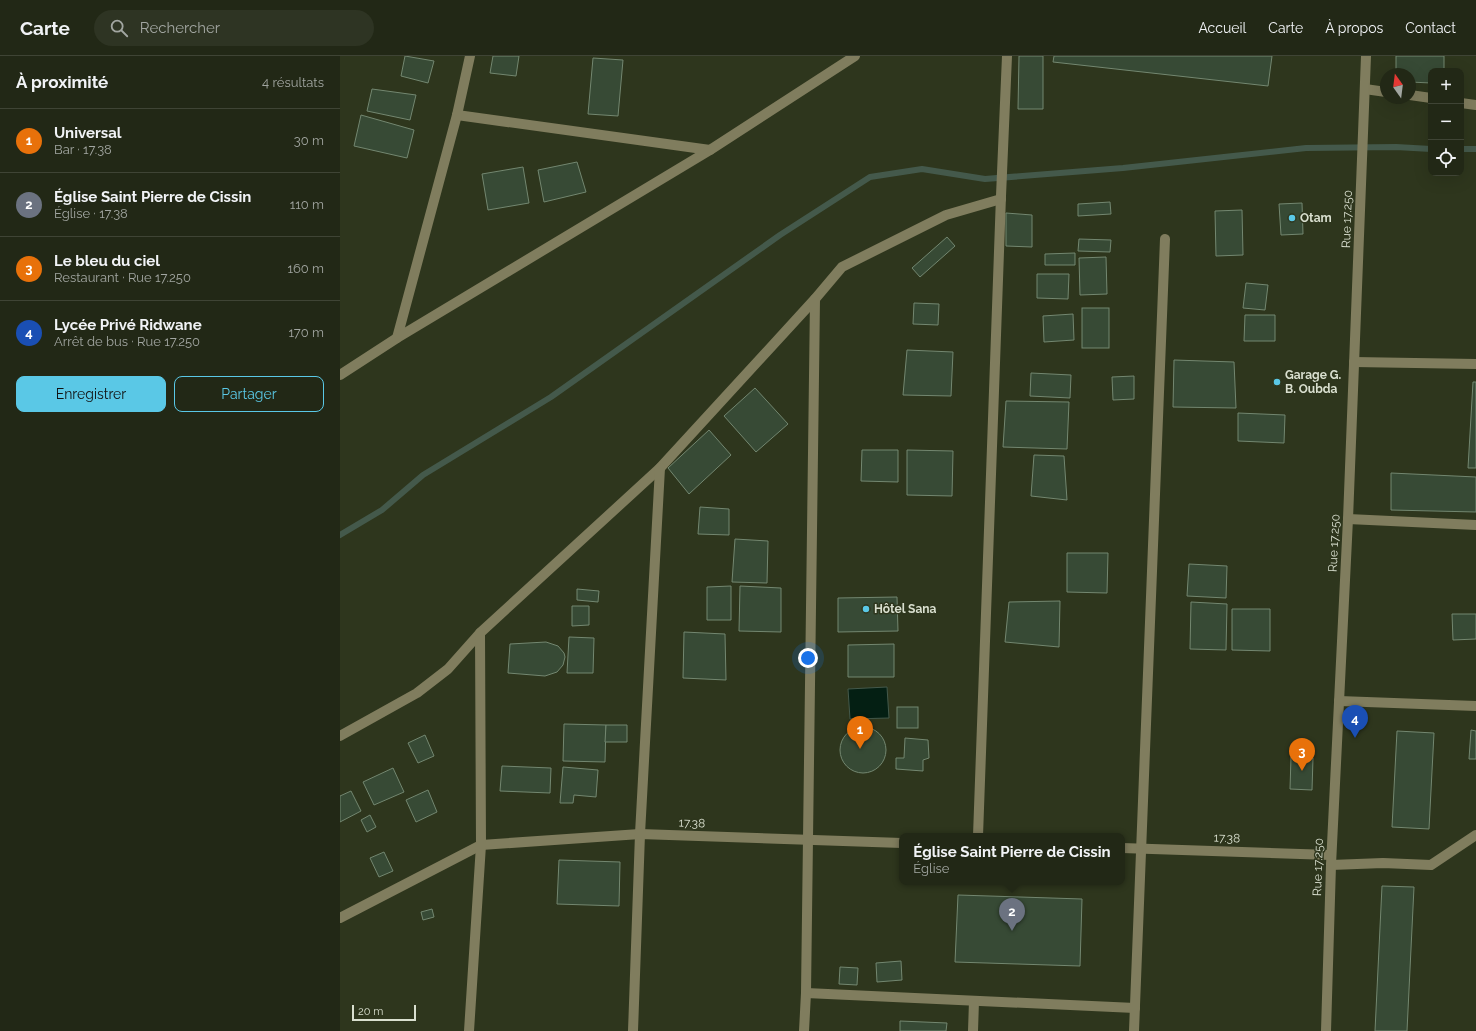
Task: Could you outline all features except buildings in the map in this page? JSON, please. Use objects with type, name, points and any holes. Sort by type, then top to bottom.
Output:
[{"type":"street","points":[[397,338],[457,115],[470,56]]},
{"type":"street","points":[[340,375],[397,338],[710,150],[855,56]]},
{"type":"street","points":[[978,833],[1007,56]]},
{"type":"street","name":"Rue 17.250","points":[[1326,1031],[1331,860],[1348,520],[1366,56]]},
{"type":"street","points":[[1365,89],[1380,91]]},
{"type":"street","points":[[1416,97],[1428,98]]},
{"type":"street","points":[[1464,103],[1476,105]]},
{"type":"street","points":[[457,115],[710,150]]},
{"type":"street","points":[[340,736],[370,721],[418,693],[448,669],[480,633],[660,468],[815,299],[842,267],[946,215],[1001,197]]},
{"type":"street","points":[[1134,1031],[1165,239]]},
{"type":"street","points":[[804,1031],[806,993],[815,299]]},
{"type":"street","points":[[1354,362],[1476,364]]},
{"type":"street","points":[[633,1031],[640,834],[660,468]]},
{"type":"street","points":[[1348,520],[1476,525]]},
{"type":"street","points":[[470,1031],[481,845],[480,633]]},
{"type":"street","points":[[1338,701],[1476,706]]},
{"type":"street","name":"17.38","points":[[481,845],[640,834],[899,843]]},
{"type":"street","name":"17.38","points":[[1125,848],[1431,865],[1476,834]]},
{"type":"street","points":[[340,918],[481,845]]},
{"type":"street","points":[[806,993],[1135,1008]]},
{"type":"street","points":[[973,1031],[974,1001]]},
{"type":"shaded area","points":[[887,687],[889,718],[850,719],[848,689]]},
{"type":"waterway","points":[[340,535],[382,510],[423,475],[551,397],[780,235],[870,177],[922,169],[985,179],[1123,168],[1306,148],[1396,147],[1428,149]]},
{"type":"waterway","points":[[1464,149],[1476,149]]},
{"type":"place","name":"Otam","points":[[1292,218]]},
{"type":"place","name":"Garage G. B. Oubda","points":[[1277,382]]},
{"type":"place","name":"Hôtel Sana","points":[[866,609]]},
{"type":"place","name":"Lycée Privé Ridwane","points":[[1355,738]]},
{"type":"place","name":"Universal","points":[[860,749]]},
{"type":"place","name":"Le bleu du ciel","points":[[1302,771]]},
{"type":"place","name":"Église Saint Pierre de Cissin","points":[[1012,931]]}]
